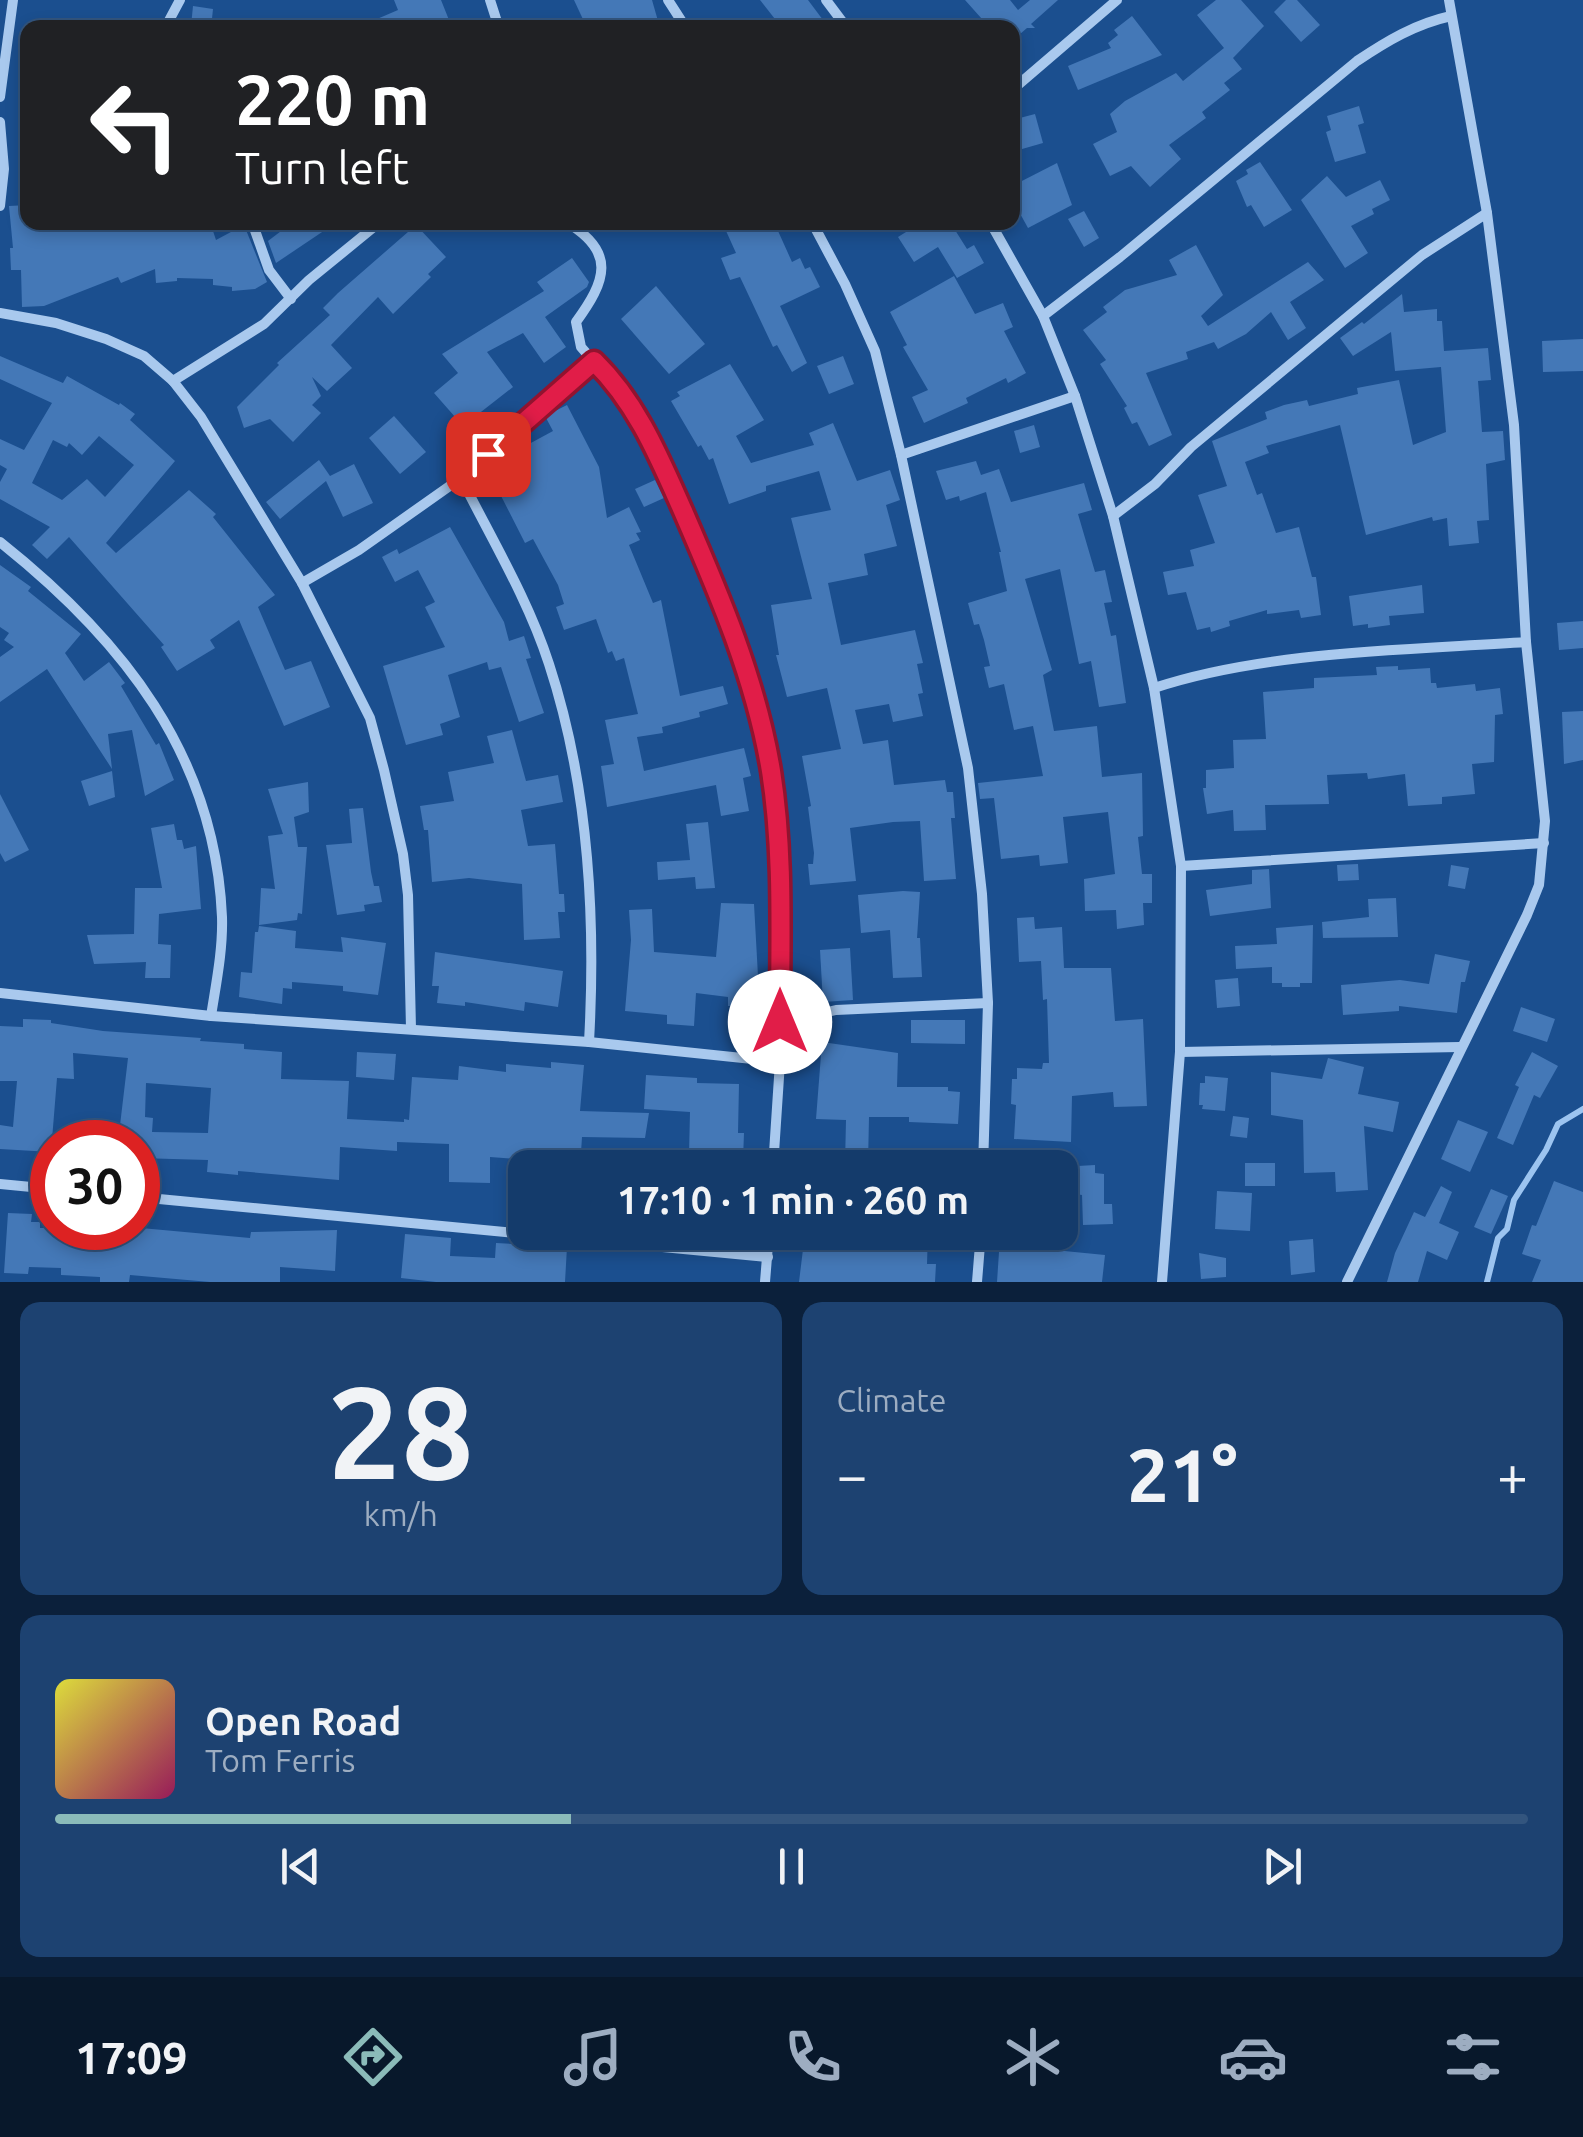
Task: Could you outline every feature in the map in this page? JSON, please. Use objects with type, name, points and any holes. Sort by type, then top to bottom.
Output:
[{"type":"street","points":[[0,97],[13,0]]},
{"type":"street","points":[[1020,83],[1118,0]]},
{"type":"street","points":[[1347,1282],[1527,915],[1538,885],[1544,843],[1544,793],[1526,642],[1514,425],[1488,213],[1449,0]]},
{"type":"street","points":[[1044,316],[1358,61],[1390,39],[1428,21],[1451,16]]},
{"type":"street","points":[[0,122],[4,169],[0,206]]},
{"type":"street","points":[[1113,516],[1422,255],[1488,213]]},
{"type":"street","points":[[255,230],[269,270],[291,299]]},
{"type":"street","points":[[173,381],[264,324],[370,230]]},
{"type":"street","points":[[579,230],[600,255],[601,282],[576,322],[580,347],[632,404],[648,435],[726,610],[771,770],[780,896],[780,1062],[774,1150]]},
{"type":"street","points":[[816,230],[875,351],[968,768],[982,894],[988,1003],[984,1150]]},
{"type":"street","points":[[995,230],[1044,316],[1075,396],[1113,516],[1154,688],[1181,866],[1180,1052],[1162,1282]]},
{"type":"street","points":[[0,313],[56,323],[106,338],[144,356],[173,381],[201,417],[302,583],[370,718],[387,783],[408,894],[411,1029]]},
{"type":"street","points":[[302,583],[359,550],[461,478],[594,361]]},
{"type":"street","points":[[901,455],[1075,396]]},
{"type":"street","points":[[461,478],[548,662],[568,738],[589,894],[593,972],[589,1042]]},
{"type":"street","points":[[0,542],[96,626],[137,678],[172,732],[214,846],[222,919],[211,1016]]},
{"type":"street","points":[[1154,688],[1195,674],[1338,655],[1526,642]]},
{"type":"street","points":[[1181,866],[1544,843]]},
{"type":"street","points":[[0,993],[211,1016],[589,1042],[780,1062]]},
{"type":"street","points":[[780,1022],[836,1010],[988,1003]]},
{"type":"street","points":[[1180,1052],[1460,1047]]},
{"type":"street","points":[[0,1184],[30,1187]]},
{"type":"street","points":[[160,1199],[768,1256]]},
{"type":"street","points":[[765,1282],[768,1250]]},
{"type":"street","points":[[977,1282],[979,1250]]},
{"type":"building","points":[[394,0],[441,0],[449,20],[375,20],[398,10]]},
{"type":"building","points":[[574,0],[652,0],[658,20],[583,20]]},
{"type":"building","points":[[760,0],[808,0],[823,20],[776,20]]},
{"type":"building","points":[[965,0],[1010,0],[1018,10],[1030,0],[1058,0],[1031,24],[1035,28],[1020,34],[1020,20],[983,20]]},
{"type":"building","points":[[1216,0],[1241,0],[1264,26],[1233,58],[1242,69],[1224,83],[1230,90],[1202,112],[1206,118],[1169,145],[1181,159],[1150,187],[1131,166],[1110,176],[1093,144],[1117,132],[1110,114],[1125,101],[1176,73],[1183,81],[1224,48],[1197,15]]},
{"type":"building","points":[[1286,0],[1297,0],[1320,25],[1301,42],[1274,12]]},
{"type":"building","points":[[193,6],[213,9],[212,20],[192,20]]},
{"type":"building","points":[[1132,16],[1162,55],[1078,90],[1068,66],[1111,48],[1108,43],[1118,35],[1114,30]]},
{"type":"building","points":[[1359,106],[1364,123],[1358,125],[1366,153],[1335,162],[1326,132],[1331,130],[1327,116]]},
{"type":"building","points":[[1035,114],[1043,143],[1020,150],[1020,118]]},
{"type":"building","points":[[1260,162],[1292,210],[1264,227],[1251,205],[1247,207],[1236,181]]},
{"type":"building","points":[[1057,163],[1072,205],[1028,228],[1020,214],[1020,182]]},
{"type":"building","points":[[1327,176],[1346,197],[1380,180],[1390,200],[1351,226],[1368,253],[1345,268],[1301,200]]},
{"type":"building","points":[[20,205],[20,230],[213,230],[216,240],[235,230],[246,230],[267,282],[255,289],[232,291],[232,287],[213,285],[213,279],[177,278],[156,283],[155,269],[121,283],[118,277],[44,306],[22,307],[21,270],[11,270],[9,206]]},
{"type":"building","points":[[1084,211],[1099,238],[1084,247],[1068,219]]},
{"type":"building","points":[[282,230],[325,230],[276,263],[268,241]]},
{"type":"building","points":[[410,230],[421,230],[446,257],[393,314],[378,297],[331,345],[352,368],[327,391],[312,377],[321,396],[312,405],[321,413],[293,442],[270,419],[244,428],[237,407],[277,363],[330,315],[323,308]]},
{"type":"building","points":[[726,230],[778,230],[792,262],[800,258],[805,269],[810,267],[820,287],[780,306],[807,363],[792,372],[777,345],[773,347],[740,277],[730,280],[721,258],[736,253]]},
{"type":"building","points":[[909,230],[955,230],[967,249],[974,245],[984,263],[957,278],[938,247],[914,262],[898,237]]},
{"type":"building","points":[[1196,245],[1223,295],[1201,316],[1208,326],[1308,262],[1324,280],[1290,302],[1306,328],[1288,340],[1271,312],[1246,334],[1218,349],[1214,342],[1186,352],[1188,359],[1146,373],[1172,435],[1149,446],[1137,422],[1132,424],[1124,408],[1127,406],[1100,364],[1106,360],[1083,330],[1107,312],[1103,307],[1125,290],[1177,275],[1169,260]]},
{"type":"building","points":[[572,258],[589,282],[587,287],[545,317],[566,347],[544,363],[523,333],[487,352],[513,387],[463,426],[434,393],[458,373],[442,354],[544,291],[537,282]]},
{"type":"building","points":[[954,276],[975,314],[1003,303],[1013,327],[1004,331],[1026,373],[1008,383],[1006,378],[966,398],[968,403],[924,423],[912,397],[928,390],[903,347],[907,345],[890,312]]},
{"type":"building","points":[[656,286],[705,344],[669,374],[621,319]]},
{"type":"building","points":[[1402,294],[1404,312],[1437,309],[1444,351],[1488,348],[1491,380],[1478,381],[1482,432],[1503,431],[1505,460],[1486,464],[1489,520],[1477,521],[1479,543],[1449,546],[1447,518],[1433,521],[1432,517],[1366,535],[1340,425],[1266,446],[1269,453],[1245,462],[1257,495],[1262,493],[1276,533],[1299,527],[1312,577],[1316,577],[1321,615],[1301,618],[1299,610],[1267,614],[1267,610],[1229,621],[1230,626],[1211,632],[1210,627],[1197,630],[1186,592],[1168,595],[1163,572],[1194,566],[1190,550],[1215,543],[1198,495],[1227,486],[1212,441],[1267,419],[1265,412],[1284,405],[1307,400],[1309,406],[1358,394],[1357,388],[1399,380],[1413,445],[1446,432],[1441,367],[1395,371],[1391,332],[1353,356],[1340,338]]},
{"type":"building","points":[[1583,339],[1583,371],[1543,372],[1542,341]]},
{"type":"building","points":[[0,356],[63,383],[67,376],[135,414],[130,420],[175,461],[106,543],[116,553],[189,490],[216,514],[213,517],[275,595],[258,607],[285,670],[311,661],[330,707],[284,726],[239,620],[210,640],[215,648],[177,671],[161,647],[164,645],[69,537],[47,559],[32,545],[50,527],[0,499],[0,482],[7,469],[0,465],[0,439],[24,450],[52,403],[0,379]],"holes":[[[99,436],[134,465],[105,497],[87,479],[62,500],[32,483],[53,440],[67,447],[69,443],[82,455]]]},
{"type":"building","points":[[843,356],[854,384],[829,394],[817,366]]},
{"type":"building","points":[[730,364],[764,420],[736,436],[751,463],[814,445],[809,433],[833,423],[857,481],[890,470],[900,500],[886,505],[897,546],[864,554],[868,575],[828,583],[841,645],[915,630],[923,663],[917,664],[923,716],[893,722],[889,704],[855,710],[863,744],[888,740],[894,785],[945,780],[947,792],[953,792],[956,879],[924,881],[920,821],[893,822],[850,828],[856,881],[810,885],[808,864],[813,864],[814,853],[802,756],[841,749],[827,688],[787,697],[776,655],[771,605],[812,599],[791,518],[831,510],[819,471],[766,486],[766,491],[729,504],[713,458],[709,460],[701,445],[698,447],[671,401],[680,396],[677,392]]},
{"type":"building","points":[[567,405],[599,467],[607,518],[629,507],[641,532],[636,533],[640,540],[629,545],[653,603],[661,600],[680,696],[723,686],[728,704],[699,712],[700,717],[662,727],[663,733],[637,737],[644,771],[744,748],[751,776],[743,778],[749,811],[721,816],[716,785],[607,807],[601,766],[614,764],[605,720],[638,714],[624,658],[616,661],[612,651],[608,653],[596,619],[564,630],[556,607],[564,604],[558,585],[533,539],[525,543],[497,488],[500,486],[492,467],[553,431],[545,416]]},
{"type":"building","points":[[394,416],[426,452],[400,474],[369,438]]},
{"type":"building","points":[[1034,425],[1040,447],[1020,453],[1014,431]]},
{"type":"building","points":[[319,460],[330,476],[354,464],[373,503],[343,517],[326,481],[280,519],[266,502]]},
{"type":"building","points":[[976,461],[981,475],[999,469],[1011,502],[1084,483],[1092,510],[1078,514],[1095,572],[1105,570],[1112,602],[1104,603],[1111,636],[1116,635],[1126,703],[1099,707],[1091,661],[1079,664],[1060,569],[1025,579],[1052,670],[1043,675],[1054,731],[1097,726],[1102,777],[1142,773],[1143,836],[1138,837],[1142,874],[1152,874],[1152,903],[1143,903],[1144,925],[1117,929],[1116,910],[1085,911],[1084,879],[1115,874],[1108,812],[1063,817],[1068,863],[1040,866],[1039,855],[1001,859],[994,798],[980,799],[978,783],[1043,776],[1033,726],[1014,730],[1004,684],[989,688],[984,667],[990,666],[984,640],[979,624],[974,625],[968,603],[1007,591],[986,492],[960,501],[959,496],[946,500],[936,471]]},
{"type":"building","points":[[655,480],[664,498],[644,507],[635,489]]},
{"type":"building","points":[[450,527],[504,622],[509,641],[524,636],[531,658],[526,659],[544,713],[519,722],[501,667],[489,670],[487,662],[448,675],[460,717],[440,724],[443,735],[406,745],[383,666],[445,647],[425,607],[435,602],[418,570],[395,582],[382,557],[397,549],[399,554]]},
{"type":"building","points":[[0,565],[31,587],[28,591],[81,634],[65,653],[84,681],[109,662],[125,683],[121,686],[156,745],[159,743],[174,780],[145,796],[132,730],[108,734],[112,769],[47,669],[0,702],[0,657],[14,647],[4,640],[9,633],[0,627]]},
{"type":"building","points":[[1422,585],[1424,613],[1389,616],[1390,625],[1353,626],[1349,596]]},
{"type":"building","points":[[1583,621],[1583,648],[1559,650],[1557,623]]},
{"type":"building","points":[[1398,666],[1398,670],[1430,668],[1431,683],[1436,683],[1437,688],[1475,684],[1476,691],[1500,688],[1503,714],[1495,715],[1494,762],[1472,764],[1475,794],[1442,797],[1442,804],[1408,806],[1405,774],[1368,779],[1367,773],[1327,775],[1329,804],[1265,805],[1266,830],[1234,831],[1233,810],[1207,814],[1203,788],[1206,770],[1234,768],[1233,740],[1266,739],[1263,692],[1314,688],[1314,678],[1377,675],[1376,667]]},
{"type":"building","points":[[1583,711],[1583,760],[1564,764],[1562,712]]},
{"type":"building","points":[[512,730],[526,781],[558,775],[563,802],[521,810],[528,846],[555,844],[559,894],[564,894],[565,912],[558,912],[560,938],[524,940],[522,884],[469,878],[432,882],[428,830],[424,830],[420,806],[454,801],[448,772],[494,763],[487,736]]},
{"type":"building","points":[[112,771],[115,797],[89,806],[81,781]]},
{"type":"building","points":[[308,782],[309,812],[294,817],[298,847],[307,847],[302,914],[298,913],[297,920],[259,925],[261,888],[275,889],[268,836],[283,834],[268,789]]},
{"type":"building","points":[[0,794],[29,850],[5,862],[0,853]]},
{"type":"building","points":[[363,808],[371,872],[382,902],[364,905],[365,911],[337,915],[326,845],[352,843],[349,809]]},
{"type":"building","points":[[708,822],[715,888],[696,889],[695,877],[658,880],[657,862],[690,860],[686,824]]},
{"type":"building","points":[[174,824],[177,840],[182,840],[184,849],[196,846],[201,909],[159,914],[158,944],[171,945],[170,978],[145,978],[146,962],[94,964],[87,935],[134,934],[135,888],[162,888],[151,828]]},
{"type":"building","points":[[1358,864],[1359,880],[1338,881],[1337,865]]},
{"type":"building","points":[[1451,865],[1469,868],[1465,889],[1448,886]]},
{"type":"building","points":[[1269,869],[1271,908],[1210,916],[1206,890],[1252,884],[1252,870]]},
{"type":"building","points":[[920,892],[917,938],[922,977],[893,978],[890,930],[861,933],[858,895]]},
{"type":"building","points":[[1396,898],[1398,937],[1323,938],[1322,922],[1369,917],[1368,899]]},
{"type":"building","points":[[721,903],[754,904],[758,976],[752,1007],[728,1006],[728,997],[696,993],[694,1026],[667,1024],[667,1015],[625,1011],[631,940],[629,910],[652,909],[654,952],[716,957]]},
{"type":"building","points":[[1034,917],[1035,929],[1062,927],[1064,968],[1111,968],[1115,1021],[1143,1019],[1147,1106],[1114,1107],[1113,1092],[1072,1096],[1071,1142],[1014,1139],[1016,1105],[1011,1104],[1012,1079],[1017,1079],[1017,1068],[1042,1069],[1043,1063],[1049,1063],[1047,999],[1043,1000],[1041,961],[1019,962],[1017,918]]},
{"type":"building","points":[[1313,925],[1312,983],[1282,987],[1282,983],[1272,983],[1272,967],[1236,969],[1235,946],[1277,944],[1276,928]]},
{"type":"building","points":[[259,926],[296,931],[295,948],[343,952],[341,937],[386,943],[378,995],[343,991],[343,986],[292,982],[292,989],[283,988],[282,1004],[239,997],[241,972],[252,973],[255,932]]},
{"type":"building","points":[[850,948],[853,1000],[823,1002],[820,950]]},
{"type":"building","points":[[435,952],[563,971],[558,1007],[525,1002],[524,1011],[465,1002],[465,1006],[437,1003],[439,986],[432,986]]},
{"type":"building","points":[[1435,954],[1470,961],[1465,982],[1461,982],[1457,1013],[1399,1006],[1399,1011],[1343,1015],[1341,985],[1400,980],[1429,984]]},
{"type":"building","points":[[1238,978],[1240,1006],[1217,1008],[1215,980]]},
{"type":"building","points":[[1521,1007],[1555,1019],[1547,1042],[1513,1031]]},
{"type":"building","points":[[23,1019],[51,1020],[103,1031],[201,1038],[200,1041],[244,1044],[244,1049],[282,1052],[281,1079],[349,1081],[347,1119],[409,1120],[412,1077],[458,1080],[459,1066],[506,1072],[506,1064],[551,1068],[551,1062],[584,1065],[580,1111],[649,1113],[645,1138],[582,1137],[581,1150],[508,1150],[508,1158],[490,1157],[490,1183],[449,1182],[449,1144],[397,1142],[397,1151],[340,1147],[339,1180],[207,1172],[208,1160],[160,1159],[160,1132],[208,1133],[211,1088],[146,1083],[145,1117],[153,1120],[121,1120],[128,1058],[73,1053],[74,1079],[57,1078],[54,1120],[30,1120],[30,1151],[0,1149],[0,1125],[13,1127],[17,1081],[0,1081],[0,1026],[23,1027]]},
{"type":"building","points":[[911,1020],[965,1020],[965,1044],[911,1043]]},
{"type":"building","points":[[822,1042],[898,1053],[897,1087],[948,1087],[948,1091],[960,1092],[958,1124],[909,1122],[909,1117],[869,1117],[868,1150],[845,1150],[846,1120],[816,1119]]},
{"type":"building","points":[[357,1052],[396,1054],[394,1080],[356,1077]]},
{"type":"building","points":[[1532,1052],[1558,1066],[1540,1098],[1534,1095],[1513,1145],[1497,1138],[1519,1087],[1515,1085]]},
{"type":"building","points":[[1328,1058],[1364,1067],[1358,1094],[1399,1102],[1393,1132],[1364,1126],[1368,1190],[1336,1192],[1335,1172],[1304,1173],[1303,1120],[1271,1115],[1271,1072],[1322,1079]]},
{"type":"building","points":[[646,1075],[697,1078],[697,1083],[739,1084],[738,1133],[744,1133],[743,1150],[689,1150],[690,1112],[644,1109]]},
{"type":"building","points":[[1205,1076],[1228,1078],[1225,1111],[1202,1109],[1203,1105],[1199,1105],[1200,1083],[1205,1083]]},
{"type":"building","points":[[1233,1116],[1249,1118],[1247,1138],[1230,1136]]},
{"type":"building","points":[[1458,1120],[1488,1132],[1470,1172],[1441,1159]]},
{"type":"building","points":[[1245,1163],[1275,1163],[1275,1186],[1245,1186]]},
{"type":"building","points":[[1095,1165],[1095,1173],[1104,1174],[1104,1204],[1112,1204],[1113,1224],[1083,1225],[1078,1166]]},
{"type":"building","points":[[1554,1181],[1583,1192],[1583,1282],[1532,1282],[1541,1260],[1522,1254]]},
{"type":"building","points":[[1441,1186],[1452,1192],[1439,1223],[1459,1232],[1447,1260],[1427,1251],[1418,1282],[1387,1282],[1414,1212],[1425,1217]]},
{"type":"building","points":[[1491,1189],[1508,1196],[1491,1234],[1474,1227]]},
{"type":"building","points":[[1217,1191],[1252,1193],[1250,1231],[1215,1229]]},
{"type":"building","points":[[8,1213],[30,1214],[30,1250],[160,1250],[160,1230],[250,1238],[251,1232],[337,1230],[335,1271],[280,1267],[280,1282],[210,1282],[130,1275],[129,1282],[100,1282],[100,1277],[61,1275],[61,1268],[29,1267],[28,1274],[4,1273]]},
{"type":"building","points":[[405,1234],[451,1238],[450,1256],[495,1258],[496,1243],[508,1244],[508,1250],[567,1250],[565,1282],[436,1282],[401,1278]]},
{"type":"building","points":[[1313,1239],[1315,1272],[1291,1275],[1289,1241]]},
{"type":"building","points":[[803,1250],[927,1250],[927,1264],[936,1264],[935,1282],[799,1282]]},
{"type":"building","points":[[1054,1250],[1105,1255],[1102,1282],[997,1282],[999,1252]]},
{"type":"building","points":[[1199,1253],[1226,1258],[1226,1277],[1201,1279]]},
{"type":"waterway","points":[[1487,1282],[1498,1238],[1507,1229],[1514,1200],[1558,1124],[1583,1109]]},
{"type":"route","points":[[488,454],[594,361],[632,404],[648,435],[726,610],[771,770],[780,896],[780,1022]]}]
